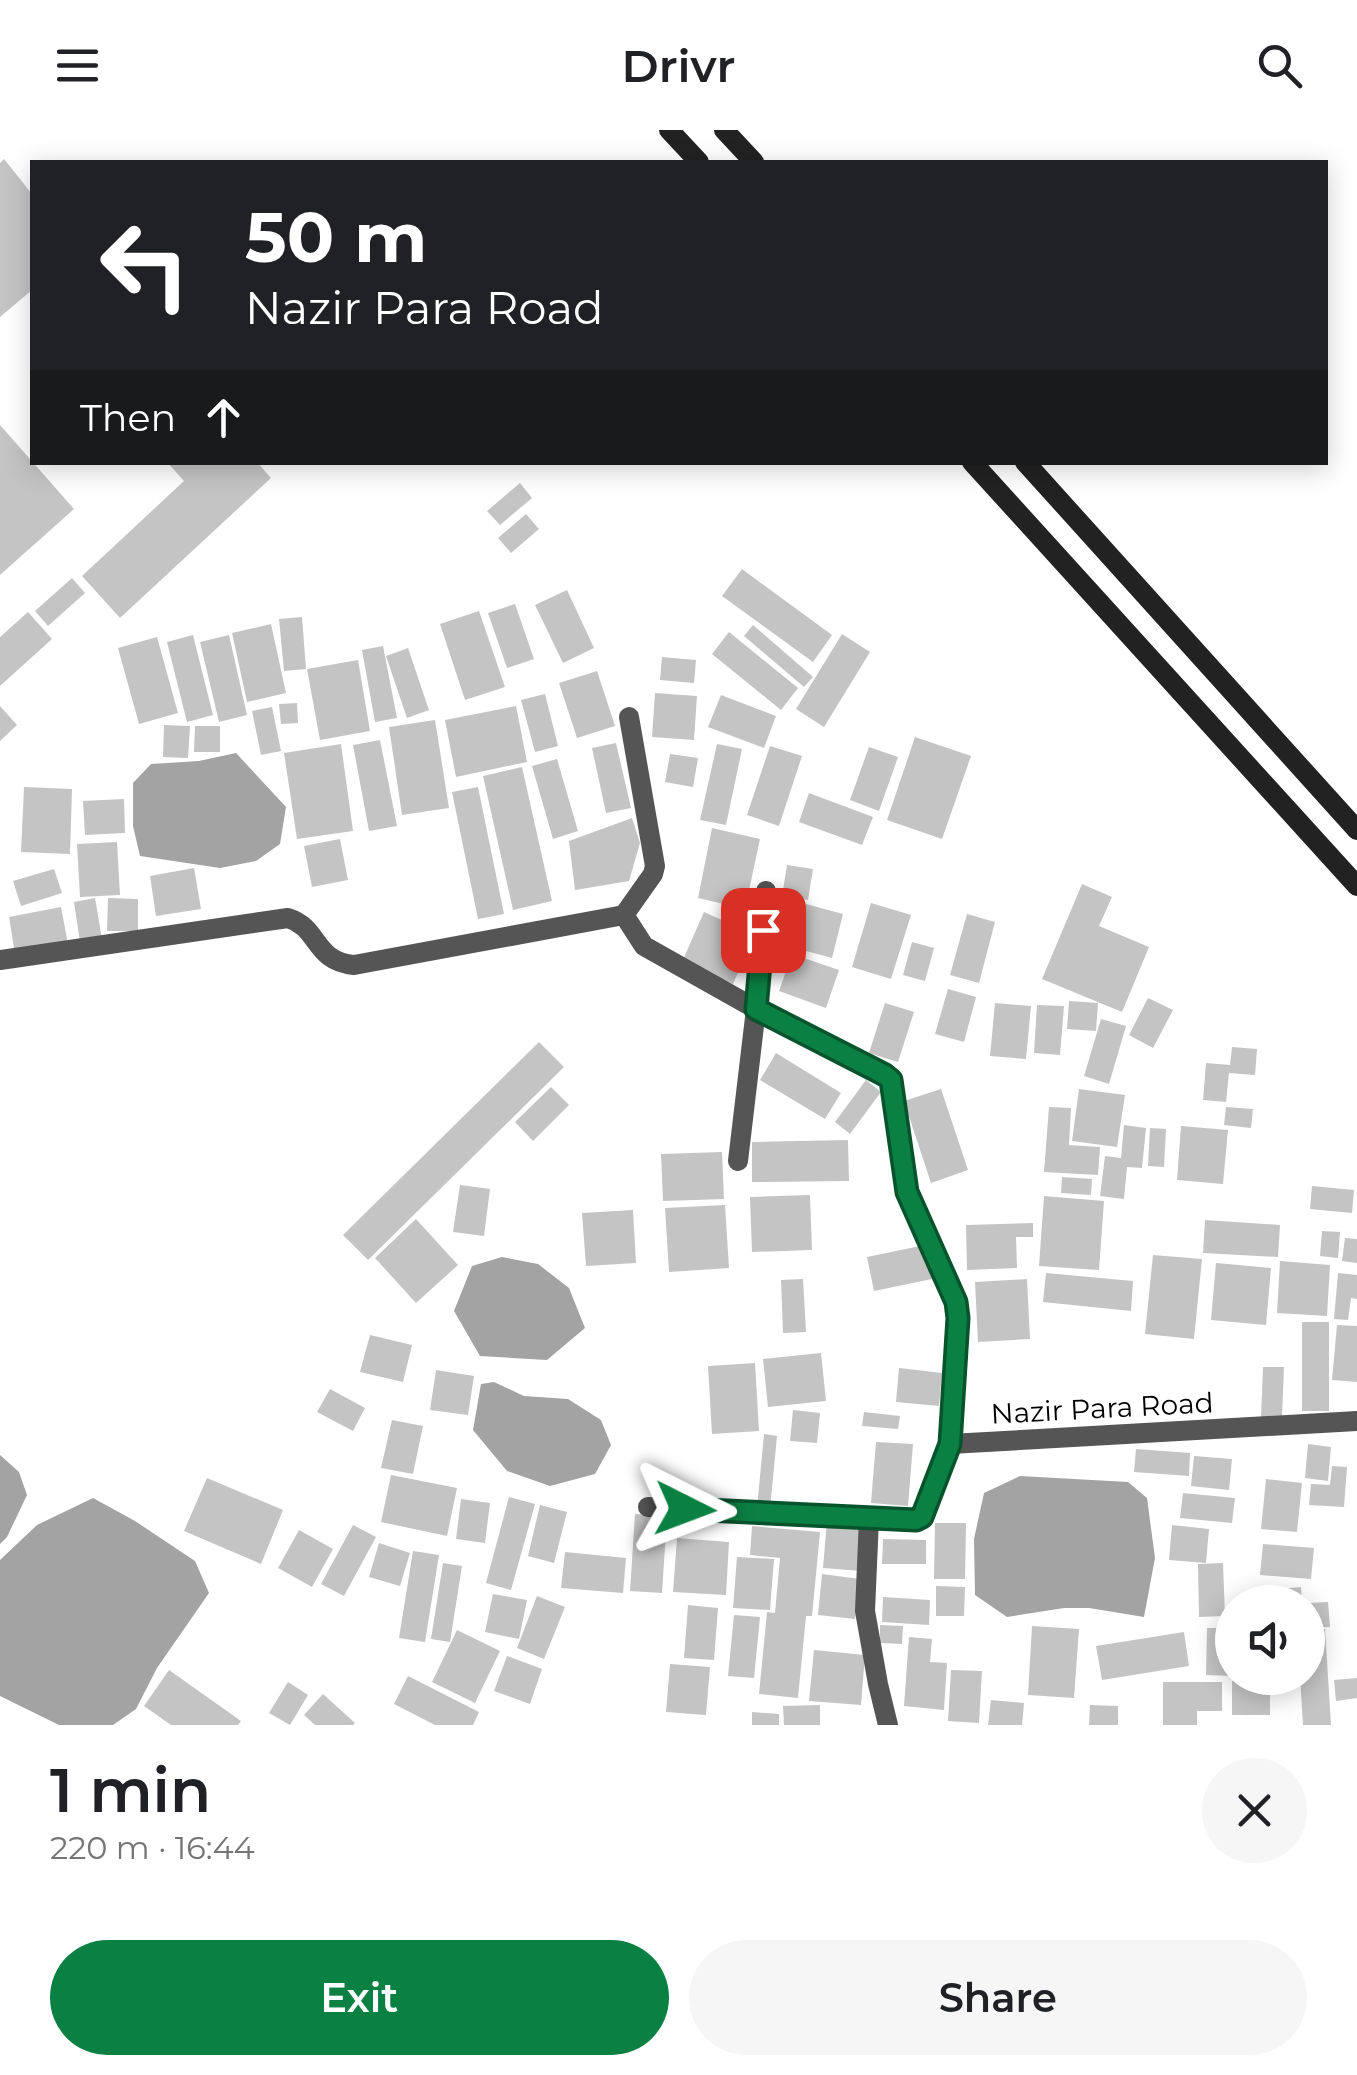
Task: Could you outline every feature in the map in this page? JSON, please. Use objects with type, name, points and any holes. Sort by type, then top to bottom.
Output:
[{"type":"main road","points":[[669,130],[697,160]]},
{"type":"main road","points":[[724,130],[752,160]]},
{"type":"main road","points":[[975,465],[1357,886]]},
{"type":"main road","points":[[1029,465],[1357,830]]},
{"type":"street","points":[[0,960],[288,918],[299,922],[331,960],[354,965],[624,916],[655,866],[628,716]]},
{"type":"street","points":[[738,1161],[766,891]]},
{"type":"street","points":[[624,916],[644,946],[891,1080],[907,1192],[956,1302],[958,1318],[950,1444],[922,1517],[869,1519],[648,1507]]},
{"type":"street","name":"Nazir Para Road","points":[[950,1444],[1357,1421]]},
{"type":"street","points":[[869,1519],[865,1611],[888,1725]]},
{"type":"shaded area","points":[[236,753],[286,807],[280,844],[256,861],[220,868],[140,856],[133,826],[133,783],[151,764],[199,761]]},
{"type":"shaded area","points":[[502,1257],[538,1264],[569,1288],[585,1328],[547,1360],[480,1356],[454,1311],[472,1266]]},
{"type":"shaded area","points":[[494,1382],[524,1396],[568,1399],[601,1420],[611,1445],[595,1474],[550,1486],[507,1471],[473,1430],[481,1384]]},
{"type":"shaded area","points":[[0,1455],[19,1472],[27,1495],[0,1544]]},
{"type":"shaded area","points":[[1020,1476],[1128,1482],[1147,1498],[1155,1558],[1144,1617],[1064,1608],[1007,1617],[975,1595],[974,1539],[984,1493]]},
{"type":"shaded area","points":[[93,1498],[195,1561],[209,1593],[157,1668],[136,1709],[113,1725],[59,1725],[0,1696],[0,1560],[37,1525]]},
{"type":"building","points":[[4,159],[30,192],[30,292],[0,317],[0,163]]},
{"type":"building","points":[[0,425],[30,459],[30,465],[35,465],[74,509],[0,575]]},
{"type":"building","points":[[170,465],[260,465],[271,478],[120,618],[82,576],[184,481]]},
{"type":"building","points":[[520,483],[532,498],[500,525],[487,511]]},
{"type":"building","points":[[526,514],[539,529],[511,553],[498,538]]},
{"type":"building","points":[[742,569],[832,635],[813,662],[722,596]]},
{"type":"building","points":[[72,578],[85,593],[48,626],[35,611]]},
{"type":"building","points":[[567,590],[594,648],[563,663],[535,605]]},
{"type":"building","points":[[515,604],[534,659],[507,668],[488,613]]},
{"type":"building","points":[[479,611],[505,687],[465,700],[440,624]]},
{"type":"building","points":[[28,612],[52,639],[0,686],[0,637]]},
{"type":"building","points":[[302,617],[306,669],[284,671],[279,619]]},
{"type":"building","points":[[271,624],[286,693],[247,702],[232,633]]},
{"type":"building","points":[[753,625],[813,677],[804,687],[744,636]]},
{"type":"building","points":[[729,632],[798,688],[781,710],[712,654]]},
{"type":"building","points":[[842,634],[870,652],[824,727],[796,709]]},
{"type":"building","points":[[193,635],[213,715],[187,722],[167,642]]},
{"type":"building","points":[[229,635],[247,715],[219,722],[200,642]]},
{"type":"building","points":[[157,637],[178,713],[139,724],[118,648]]},
{"type":"building","points":[[383,646],[397,718],[375,722],[362,650]]},
{"type":"building","points":[[408,648],[429,710],[407,718],[386,656]]},
{"type":"building","points":[[662,657],[696,660],[694,683],[660,680]]},
{"type":"building","points":[[358,660],[370,731],[320,740],[307,669]]},
{"type":"building","points":[[597,671],[615,726],[577,738],[559,683]]},
{"type":"building","points":[[655,693],[697,696],[694,740],[652,737]]},
{"type":"building","points":[[545,694],[558,746],[535,752],[521,700]]},
{"type":"building","points":[[721,695],[776,716],[764,748],[708,727]]},
{"type":"building","points":[[297,703],[298,723],[281,724],[279,704]]},
{"type":"building","points":[[0,706],[17,725],[0,741]]},
{"type":"building","points":[[516,706],[527,762],[456,777],[445,720]]},
{"type":"building","points":[[272,707],[281,751],[261,755],[252,711]]},
{"type":"building","points":[[435,720],[449,808],[402,815],[389,727]]},
{"type":"building","points":[[164,725],[190,726],[188,758],[163,757]]},
{"type":"building","points":[[195,726],[220,726],[220,752],[194,752]]},
{"type":"building","points":[[915,737],[971,756],[942,839],[887,820]]},
{"type":"building","points":[[380,740],[397,826],[369,831],[353,745]]},
{"type":"building","points":[[616,743],[631,808],[606,813],[592,748]]},
{"type":"building","points":[[341,744],[353,831],[297,839],[284,753]]},
{"type":"building","points":[[717,744],[742,749],[726,825],[700,820]]},
{"type":"building","points":[[770,746],[802,756],[779,826],[747,815]]},
{"type":"building","points":[[869,747],[898,757],[879,811],[850,800]]},
{"type":"building","points":[[670,754],[698,758],[693,787],[665,782]]},
{"type":"building","points":[[557,759],[578,831],[553,839],[532,766]]},
{"type":"building","points":[[522,767],[552,901],[513,910],[483,776]]},
{"type":"building","points":[[24,787],[72,789],[70,854],[21,852]]},
{"type":"building","points":[[478,787],[504,914],[478,919],[452,792]]},
{"type":"building","points":[[809,793],[873,817],[862,845],[799,822]]},
{"type":"building","points":[[124,799],[125,833],[85,835],[83,801]]},
{"type":"building","points":[[632,818],[640,843],[629,881],[575,890],[569,841]]},
{"type":"building","points":[[712,828],[760,839],[745,909],[698,898]]},
{"type":"building","points":[[340,839],[348,880],[312,887],[304,846]]},
{"type":"building","points":[[117,842],[120,895],[80,897],[77,844]]},
{"type":"building","points":[[787,865],[813,869],[808,900],[782,896]]},
{"type":"building","points":[[194,868],[201,909],[156,916],[150,876]]},
{"type":"building","points":[[54,869],[62,893],[21,906],[13,881]]},
{"type":"building","points":[[1082,884],[1112,897],[1099,926],[1149,947],[1122,1012],[1042,979]]},
{"type":"building","points":[[95,898],[102,939],[80,942],[74,902]]},
{"type":"building","points":[[108,898],[138,899],[138,931],[107,931]]},
{"type":"building","points":[[871,903],[911,915],[891,979],[852,967]]},
{"type":"building","points":[[806,904],[843,914],[832,958],[795,948]]},
{"type":"building","points":[[61,907],[68,944],[15,954],[9,917]]},
{"type":"building","points":[[704,912],[755,935],[733,984],[682,962]]},
{"type":"building","points":[[967,914],[995,922],[979,983],[950,975]]},
{"type":"building","points":[[912,942],[934,948],[925,981],[903,975]]},
{"type":"building","points":[[792,954],[839,970],[826,1008],[779,991]]},
{"type":"building","points":[[948,989],[976,997],[964,1042],[935,1034]]},
{"type":"building","points":[[1148,998],[1173,1010],[1153,1048],[1129,1035]]},
{"type":"building","points":[[1069,1001],[1098,1003],[1096,1031],[1067,1029]]},
{"type":"building","points":[[885,1003],[914,1012],[898,1062],[869,1053]]},
{"type":"building","points":[[995,1003],[1031,1006],[1026,1059],[990,1056]]},
{"type":"building","points":[[1037,1005],[1064,1006],[1060,1055],[1034,1053]]},
{"type":"building","points":[[1101,1019],[1126,1026],[1109,1084],[1084,1076]]},
{"type":"building","points":[[539,1042],[564,1067],[368,1260],[343,1235]]},
{"type":"building","points":[[1232,1047],[1257,1049],[1255,1075],[1229,1073],[1226,1102],[1203,1100],[1206,1063],[1230,1065]]},
{"type":"building","points":[[776,1053],[841,1093],[825,1119],[760,1080]]},
{"type":"building","points":[[866,1080],[881,1092],[850,1134],[835,1122]]},
{"type":"building","points":[[551,1087],[569,1105],[533,1141],[515,1122]]},
{"type":"building","points":[[941,1089],[968,1170],[931,1183],[904,1101]]},
{"type":"building","points":[[1079,1089],[1125,1095],[1117,1147],[1072,1141]]},
{"type":"building","points":[[1049,1107],[1071,1108],[1069,1145],[1100,1147],[1098,1175],[1044,1172]]},
{"type":"building","points":[[1226,1107],[1253,1109],[1251,1128],[1224,1125]]},
{"type":"building","points":[[1124,1125],[1146,1128],[1142,1168],[1127,1167],[1124,1199],[1100,1196],[1105,1156],[1121,1158]]},
{"type":"building","points":[[1181,1126],[1228,1130],[1223,1184],[1177,1180]]},
{"type":"building","points":[[1150,1128],[1166,1129],[1164,1167],[1148,1166]]},
{"type":"building","points":[[848,1140],[849,1181],[752,1182],[752,1142]]},
{"type":"building","points":[[722,1152],[724,1199],[663,1201],[661,1154]]},
{"type":"building","points":[[1062,1177],[1092,1179],[1091,1195],[1061,1193]]},
{"type":"building","points":[[460,1185],[490,1189],[484,1236],[453,1232]]},
{"type":"building","points":[[1312,1186],[1354,1190],[1352,1213],[1310,1209]]},
{"type":"building","points":[[810,1195],[812,1250],[752,1252],[750,1197]]},
{"type":"building","points":[[1044,1196],[1104,1201],[1099,1270],[1039,1266]]},
{"type":"building","points":[[725,1205],[729,1268],[669,1272],[665,1208]]},
{"type":"building","points":[[633,1210],[636,1263],[586,1266],[582,1213]]},
{"type":"building","points":[[416,1219],[458,1265],[416,1303],[375,1258]]},
{"type":"building","points":[[1205,1220],[1280,1225],[1278,1257],[1203,1253]]},
{"type":"building","points":[[1033,1223],[1033,1237],[1016,1237],[1017,1268],[967,1270],[966,1225]]},
{"type":"building","points":[[1322,1231],[1340,1232],[1338,1258],[1320,1256]]},
{"type":"building","points":[[1345,1238],[1357,1239],[1357,1263],[1342,1261]]},
{"type":"building","points":[[925,1245],[932,1279],[874,1291],[867,1257]]},
{"type":"building","points":[[1153,1255],[1202,1259],[1194,1339],[1145,1334]]},
{"type":"building","points":[[1280,1261],[1330,1265],[1327,1316],[1277,1313]]},
{"type":"building","points":[[1216,1263],[1271,1268],[1266,1325],[1211,1320]]},
{"type":"building","points":[[1046,1273],[1133,1281],[1131,1311],[1043,1302]]},
{"type":"building","points":[[1338,1273],[1357,1275],[1357,1299],[1351,1298],[1348,1320],[1334,1319]]},
{"type":"building","points":[[803,1279],[806,1332],[783,1333],[781,1280]]},
{"type":"building","points":[[1027,1279],[1030,1339],[978,1342],[975,1282]]},
{"type":"building","points":[[1302,1322],[1329,1322],[1329,1411],[1302,1411]]},
{"type":"building","points":[[1337,1325],[1357,1326],[1357,1382],[1332,1380]]},
{"type":"building","points":[[370,1335],[412,1345],[403,1382],[360,1372]]},
{"type":"building","points":[[821,1353],[826,1401],[768,1407],[763,1359]]},
{"type":"building","points":[[755,1363],[759,1431],[712,1434],[708,1366]]},
{"type":"building","points":[[1263,1367],[1284,1367],[1282,1417],[1261,1417]]},
{"type":"building","points":[[899,1368],[942,1373],[939,1406],[896,1402]]},
{"type":"building","points":[[436,1370],[474,1376],[468,1415],[430,1410]]},
{"type":"building","points":[[330,1389],[365,1408],[353,1431],[317,1412]]},
{"type":"building","points":[[793,1410],[820,1413],[817,1443],[790,1441]]},
{"type":"building","points":[[864,1412],[900,1416],[898,1429],[862,1426]]},
{"type":"building","points":[[392,1420],[423,1426],[413,1474],[381,1468]]},
{"type":"building","points":[[764,1434],[777,1436],[770,1509],[757,1508]]},
{"type":"building","points":[[876,1442],[913,1444],[908,1506],[871,1503]]},
{"type":"building","points":[[1308,1444],[1331,1447],[1328,1481],[1305,1478]]},
{"type":"building","points":[[1136,1449],[1190,1453],[1189,1476],[1134,1472]]},
{"type":"building","points":[[1194,1456],[1232,1459],[1229,1490],[1191,1486]]},
{"type":"building","points":[[1332,1466],[1347,1467],[1344,1507],[1309,1505],[1311,1484],[1330,1485]]},
{"type":"building","points":[[391,1475],[457,1488],[447,1536],[381,1522]]},
{"type":"building","points":[[207,1478],[283,1510],[261,1564],[184,1531]]},
{"type":"building","points":[[1266,1479],[1302,1483],[1297,1532],[1261,1529]]},
{"type":"building","points":[[1183,1493],[1235,1498],[1232,1523],[1180,1518]]},
{"type":"building","points":[[509,1497],[535,1504],[511,1590],[486,1583]]},
{"type":"building","points":[[461,1499],[490,1503],[485,1543],[456,1539]]},
{"type":"building","points":[[540,1505],[567,1512],[554,1563],[528,1556]]},
{"type":"building","points":[[635,1514],[667,1516],[662,1593],[630,1591]]},
{"type":"building","points":[[827,1521],[865,1524],[861,1571],[823,1568]]},
{"type":"building","points":[[935,1523],[966,1523],[965,1579],[934,1579]]},
{"type":"building","points":[[353,1525],[376,1537],[344,1596],[321,1584]]},
{"type":"building","points":[[1172,1525],[1209,1529],[1206,1563],[1169,1560]]},
{"type":"building","points":[[752,1526],[820,1532],[812,1616],[806,1616],[798,1698],[759,1694],[767,1612],[775,1613],[780,1558],[750,1555]]},
{"type":"building","points":[[299,1530],[333,1549],[312,1587],[278,1568]]},
{"type":"building","points":[[677,1538],[729,1542],[726,1595],[673,1592]]},
{"type":"building","points":[[883,1539],[926,1540],[926,1564],[882,1564]]},
{"type":"building","points":[[379,1543],[410,1553],[400,1586],[369,1577]]},
{"type":"building","points":[[1263,1544],[1314,1548],[1311,1579],[1260,1575]]},
{"type":"building","points":[[413,1551],[439,1555],[425,1642],[399,1638]]},
{"type":"building","points":[[565,1552],[626,1558],[623,1593],[561,1588]]},
{"type":"building","points":[[737,1557],[774,1559],[770,1610],[733,1608]]},
{"type":"building","points":[[443,1563],[462,1566],[450,1642],[431,1639]]},
{"type":"building","points":[[1223,1563],[1224,1585],[1215,1585],[1215,1616],[1199,1617],[1198,1564]]},
{"type":"building","points":[[822,1574],[860,1579],[855,1619],[818,1615]]},
{"type":"building","points":[[936,1586],[965,1587],[964,1616],[936,1616]]},
{"type":"building","points":[[493,1594],[527,1600],[519,1639],[485,1632]]},
{"type":"building","points":[[537,1596],[565,1607],[544,1659],[517,1648]]},
{"type":"building","points":[[883,1597],[930,1600],[929,1625],[882,1622]]},
{"type":"building","points":[[1328,1602],[1330,1627],[1325,1627]]},
{"type":"building","points":[[688,1605],[718,1608],[714,1660],[684,1658]]},
{"type":"building","points":[[734,1615],[760,1617],[754,1678],[728,1676]]},
{"type":"building","points":[[880,1625],[903,1626],[902,1644],[880,1643]]},
{"type":"building","points":[[1032,1626],[1079,1629],[1074,1698],[1028,1695]]},
{"type":"building","points":[[1207,1628],[1215,1628],[1215,1675],[1206,1675]]},
{"type":"building","points":[[1325,1629],[1331,1725],[1303,1725],[1301,1695],[1325,1695]]},
{"type":"building","points":[[457,1630],[500,1651],[475,1703],[432,1682]]},
{"type":"building","points":[[1184,1632],[1189,1666],[1102,1680],[1096,1646]]},
{"type":"building","points":[[909,1637],[932,1639],[930,1662],[947,1663],[944,1710],[904,1706]]},
{"type":"building","points":[[814,1650],[865,1655],[861,1705],[809,1701]]},
{"type":"building","points":[[507,1656],[542,1669],[530,1704],[494,1691]]},
{"type":"building","points":[[670,1664],[710,1667],[706,1715],[666,1712]]},
{"type":"building","points":[[169,1670],[241,1721],[238,1725],[171,1725],[144,1706]]},
{"type":"building","points":[[951,1670],[982,1671],[979,1723],[948,1721]]},
{"type":"building","points":[[408,1676],[479,1712],[473,1725],[435,1725],[394,1704]]},
{"type":"building","points":[[1357,1678],[1357,1698],[1336,1701],[1334,1680]]},
{"type":"building","points":[[288,1682],[308,1695],[290,1725],[269,1713]]},
{"type":"building","points":[[1163,1682],[1215,1682],[1215,1695],[1222,1695],[1222,1711],[1197,1711],[1197,1725],[1163,1725]]},
{"type":"building","points":[[323,1694],[355,1723],[315,1725],[304,1715]]},
{"type":"building","points":[[1232,1695],[1270,1695],[1270,1715],[1232,1715]]},
{"type":"building","points":[[991,1700],[1024,1703],[1022,1725],[988,1725]]},
{"type":"building","points":[[820,1705],[820,1725],[784,1725],[783,1706]]},
{"type":"building","points":[[1090,1705],[1118,1706],[1118,1725],[1089,1725]]},
{"type":"building","points":[[752,1712],[779,1714],[779,1725],[752,1725]]},
{"type":"route","points":[[685,1509],[916,1520],[922,1517],[950,1444],[956,1302],[907,1192],[891,1080],[756,1009],[763,930]]}]
